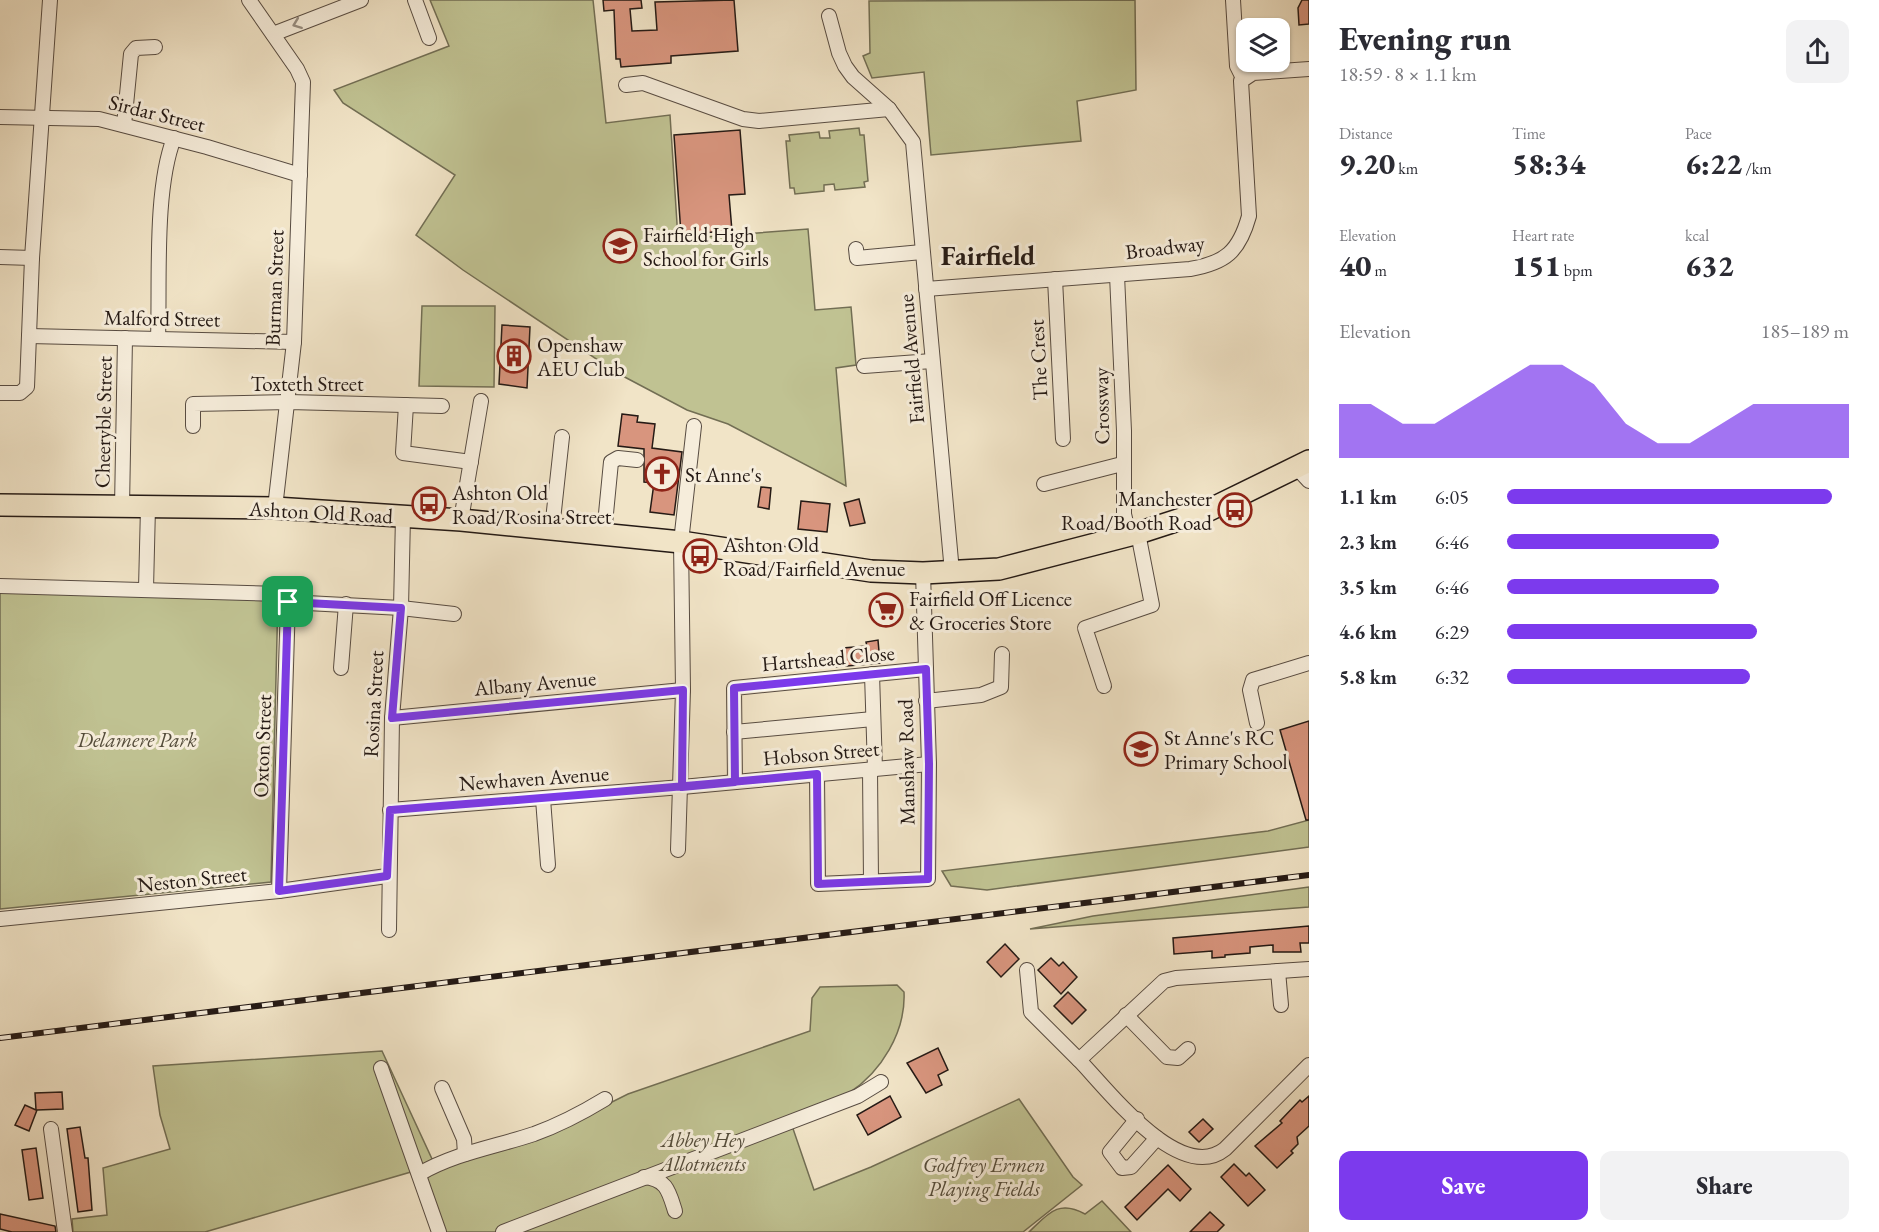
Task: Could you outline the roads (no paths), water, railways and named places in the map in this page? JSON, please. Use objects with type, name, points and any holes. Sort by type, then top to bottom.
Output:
[{"type":"highway","name":"Ashton Old Road","points":[[0,505],[275,508],[462,520],[681,542],[871,571],[923,573],[999,569],[1133,534],[1209,510],[1305,469]]},
{"type":"street","points":[[0,393],[24,391],[27,387],[32,258],[50,0]]},
{"type":"street","points":[[249,0],[273,34],[362,0]]},
{"type":"street","points":[[415,0],[429,38]]},
{"type":"street","name":"Broadway","points":[[926,289],[1210,266],[1228,256],[1238,244],[1249,216],[1241,86],[1243,78],[1238,66],[1233,0]]},
{"type":"street","points":[[829,16],[838,53],[845,66],[853,77],[889,109]]},
{"type":"street","name":"Burman Street","points":[[273,34],[297,69],[303,82],[294,342],[289,402],[275,508]]},
{"type":"street","points":[[124,125],[131,54],[136,48],[156,47]]},
{"type":"street","points":[[1243,78],[1257,73],[1309,69]]},
{"type":"street","points":[[626,85],[643,83],[743,119],[759,121],[889,109]]},
{"type":"street","name":"Fairfield Avenue","points":[[889,109],[914,142],[952,572]]},
{"type":"street","name":"Sirdar Street","points":[[0,117],[99,119],[174,138],[300,175]]},
{"type":"street","points":[[159,339],[164,184],[166,164],[174,138]]},
{"type":"street","points":[[855,249],[856,258],[922,252]]},
{"type":"street","points":[[0,257],[32,258]]},
{"type":"street","name":"Crossway","points":[[1104,686],[1085,628],[1152,605],[1133,534],[1124,514],[1122,464],[1124,431],[1117,275]]},
{"type":"street","name":"The Crest","points":[[1055,279],[1063,439]]},
{"type":"street","name":"Malford Street","points":[[29,336],[294,342]]},
{"type":"street","name":"Cheeryble Street","points":[[122,507],[125,338]]},
{"type":"street","points":[[864,366],[932,360]]},
{"type":"street","points":[[462,520],[481,401]]},
{"type":"street","name":"Toxteth Street","points":[[193,426],[193,404],[289,402],[442,406]]},
{"type":"street","points":[[405,405],[403,453],[471,462]]},
{"type":"street","points":[[678,850],[682,787],[683,690],[681,542],[696,449],[694,426]]},
{"type":"street","points":[[552,529],[562,437]]},
{"type":"street","points":[[604,534],[611,462],[618,458],[637,460]]},
{"type":"street","points":[[1044,484],[1122,464]]},
{"type":"street","points":[[146,589],[148,507]]},
{"type":"street","name":"Rosina Street","points":[[389,930],[387,876],[392,718],[401,608],[403,516]]},
{"type":"street","name":"Manshaw Road","points":[[871,881],[928,879],[929,764],[923,573]]},
{"type":"street","points":[[0,586],[280,594],[288,602],[346,604],[454,614]]},
{"type":"street","name":"Oxton Street","points":[[279,891],[288,602]]},
{"type":"street","points":[[341,668],[346,604]]},
{"type":"street","points":[[926,701],[981,695],[1001,687],[1002,654]]},
{"type":"street","points":[[1257,723],[1250,685],[1260,676],[1309,663]]},
{"type":"street","name":"Hartshead Close","points":[[735,732],[734,688],[926,669]]},
{"type":"street","points":[[817,774],[818,884],[871,881],[881,768],[873,719],[872,674]]},
{"type":"street","name":"Albany Avenue","points":[[392,718],[683,690]]},
{"type":"street","points":[[735,782],[735,732],[873,719]]},
{"type":"street","name":"Hobson Street","points":[[682,787],[929,764]]},
{"type":"street","name":"Newhaven Avenue","points":[[390,810],[682,787]]},
{"type":"street","points":[[543,798],[548,865]]},
{"type":"street","name":"Neston Street","points":[[0,919],[279,891],[387,876]]},
{"type":"street","points":[[1079,1060],[1164,981],[1176,978],[1309,969]]},
{"type":"street","points":[[1027,970],[1031,1012],[1137,1119],[1157,1138],[1180,1154],[1197,1159],[1216,1156],[1309,1065]]},
{"type":"street","points":[[1278,971],[1281,1005]]},
{"type":"street","points":[[1126,1015],[1167,1058],[1178,1058],[1188,1049]]},
{"type":"street","points":[[381,1068],[439,1232]]},
{"type":"street","points":[[503,1232],[858,1096],[881,1082]]},
{"type":"street","points":[[442,1088],[464,1139],[465,1154]]},
{"type":"street","points":[[419,1174],[436,1164],[534,1134],[582,1113],[605,1099]]},
{"type":"street","points":[[1137,1119],[1110,1152],[1122,1168],[1131,1167],[1157,1138]]},
{"type":"street","points":[[51,1130],[65,1232]]},
{"type":"street","points":[[645,1177],[655,1178],[667,1186],[675,1211]]},
{"type":"railway","points":[[0,1038],[1309,875]]},
{"type":"place","name":"Fairfield High School for Girls","points":[[620,246]]},
{"type":"place","name":"Openshaw AEU Club","points":[[514,356]]},
{"type":"place","name":"St Anne's","points":[[662,474]]},
{"type":"place","name":"Ashton Old Road/Rosina Street","points":[[429,504]]},
{"type":"place","name":"Manchester Road/Booth Road","points":[[1235,510]]},
{"type":"place","name":"Ashton Old Road/Fairfield Avenue","points":[[700,556]]},
{"type":"place","name":"Fairfield Off Licence & Groceries Store","points":[[886,610]]},
{"type":"place","name":"St Anne's RC Primary School","points":[[1141,749]]},
{"type":"district","name":"Fairfield","points":[[988,255]]},
{"type":"park label","name":"Delamere Park","points":[[137,739]]},
{"type":"park label","name":"Abbey Hey Allotments","points":[[703,1151]]},
{"type":"park label","name":"Godfrey Ermen Playing Fields","points":[[984,1176]]}]
